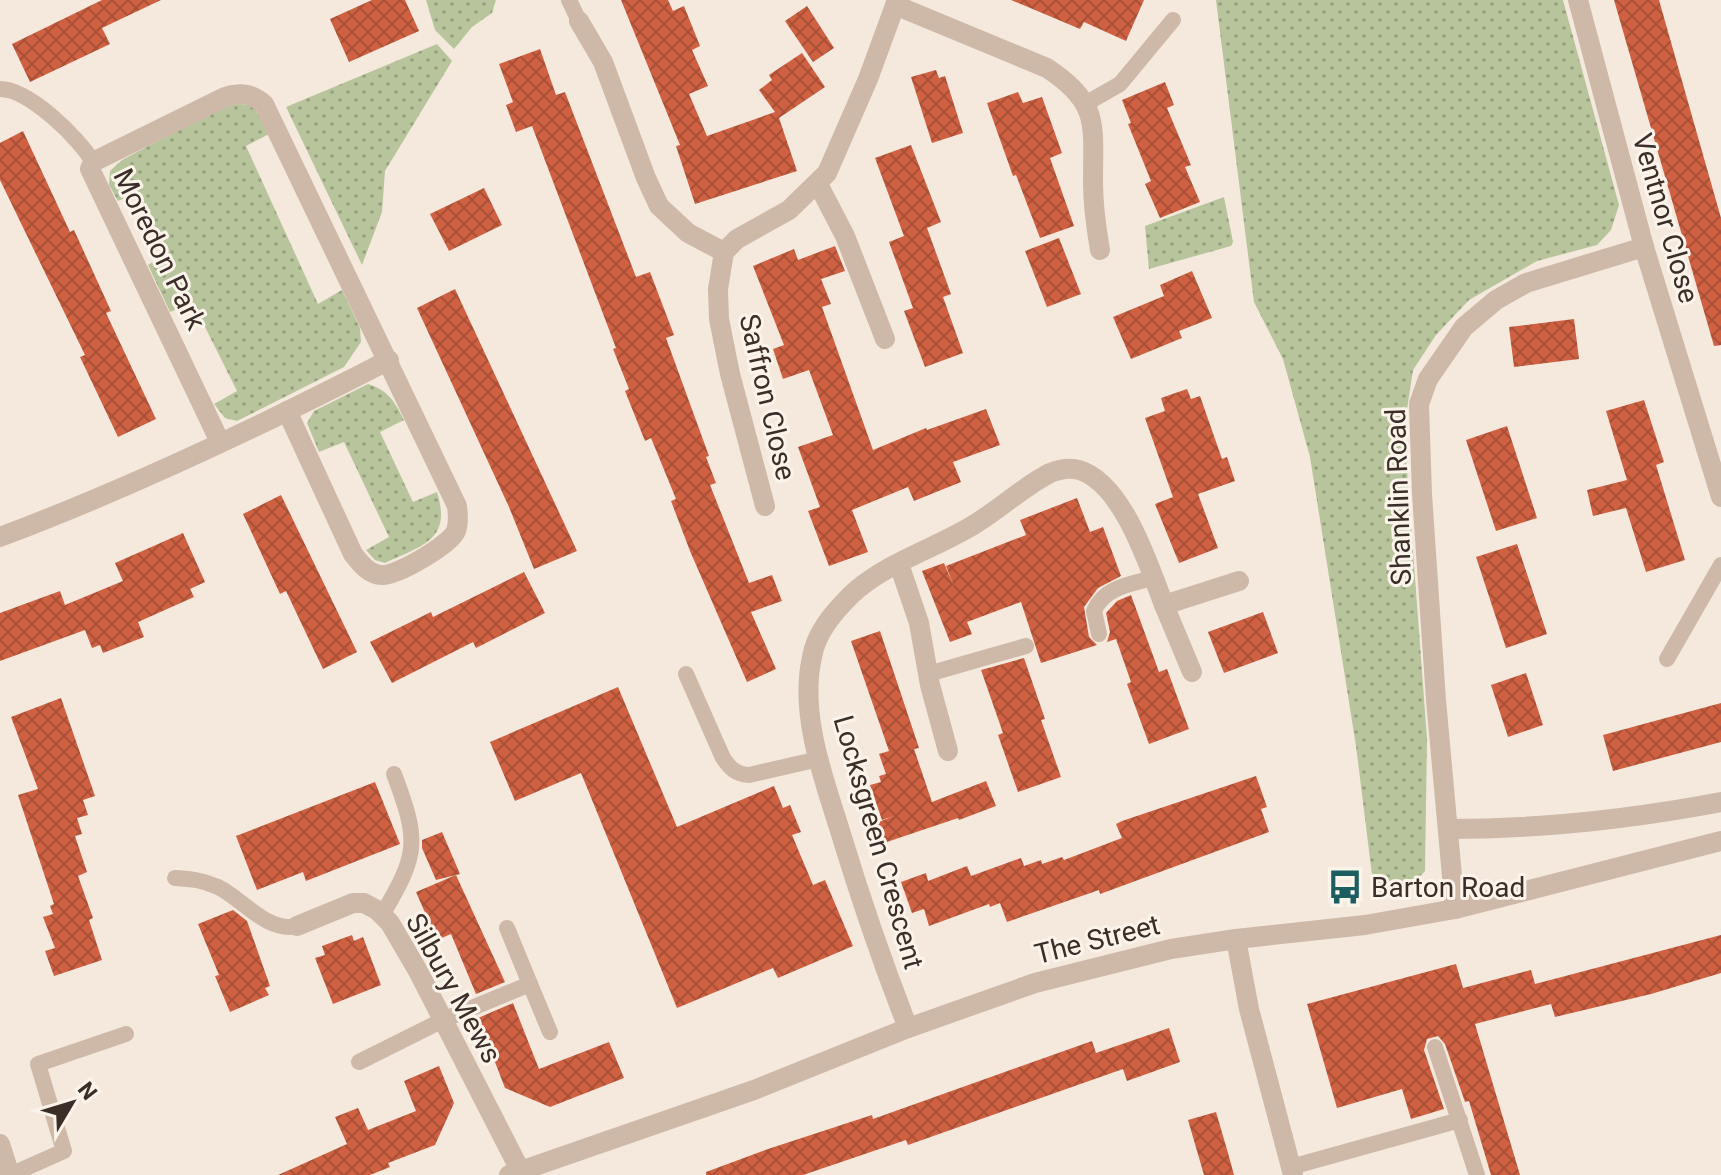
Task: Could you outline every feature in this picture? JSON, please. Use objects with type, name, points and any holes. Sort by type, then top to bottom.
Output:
[{"type":"street","name":"Ventnor Close","points":[[1578,0],[1644,247],[1721,497]]},
{"type":"street","points":[[579,21],[603,62],[659,206],[688,233],[724,252],[737,239],[789,210],[818,184],[834,159],[896,2],[1047,68],[1070,83],[1085,104],[1093,123],[1093,210],[1100,250]]},
{"type":"street","name":"Moredon Park","points":[[220,442],[90,169],[93,162],[225,97],[241,93],[254,96],[267,110],[457,506],[459,518],[456,532],[448,543],[381,576],[366,570],[353,554],[287,411]]},
{"type":"street","points":[[818,184],[845,236],[885,339]]},
{"type":"street","name":"Shanklin Road","points":[[1455,909],[1436,700],[1419,404],[1428,379],[1464,327],[1496,300],[1526,283],[1644,247]]},
{"type":"street","name":"Saffron Close","points":[[724,252],[718,289],[719,319],[730,374],[765,506]]},
{"type":"street","points":[[0,537],[58,515],[220,442],[389,360]]},
{"type":"street","name":"Locksgreen Crescent","points":[[908,1028],[864,909],[819,759],[809,696],[812,656],[821,632],[851,595],[874,577],[976,523],[1051,473],[1067,468],[1093,476],[1107,491],[1136,535],[1192,672]]},
{"type":"street","points":[[899,564],[919,623],[928,674],[948,751]]},
{"type":"street","points":[[1164,605],[1239,581]]},
{"type":"street","points":[[1449,829],[1557,825],[1721,802]]},
{"type":"street","name":"The Street","points":[[514,1173],[754,1090],[908,1028],[1035,983],[1171,949],[1365,925],[1455,909],[1721,841]]},
{"type":"street","name":"Silbury Mews","points":[[297,926],[353,903],[364,903],[382,915],[402,942],[443,1020],[514,1173]]},
{"type":"street","points":[[1236,939],[1249,1009],[1292,1171]]},
{"type":"street","points":[[0,1144],[10,1175]]},
{"type":"lane","points":[[569,0],[579,21]]},
{"type":"lane","points":[[1085,104],[1120,84],[1173,20]]},
{"type":"lane","points":[[0,89],[19,93],[63,126],[83,145],[93,162]]},
{"type":"lane","points":[[1667,659],[1721,565]]},
{"type":"lane","points":[[1099,634],[1094,611],[1103,597],[1121,587],[1153,578]]},
{"type":"lane","points":[[928,674],[1026,646]]},
{"type":"lane","points":[[686,674],[723,758],[732,770],[749,775],[819,759]]},
{"type":"lane","points":[[382,915],[403,876],[412,847],[411,818],[394,774]]},
{"type":"lane","points":[[175,878],[198,879],[220,888],[268,921],[288,928],[297,926]]},
{"type":"lane","points":[[507,928],[550,1032]]},
{"type":"lane","points":[[359,1062],[443,1020],[530,984]]},
{"type":"lane","points":[[10,1175],[64,1151],[38,1064],[126,1034]]},
{"type":"lane","points":[[1435,1047],[1477,1175]]},
{"type":"lane","points":[[1292,1171],[1460,1120]]},
{"type":"green space","points":[[426,0],[496,0],[492,13],[472,27],[454,49],[435,30]]},
{"type":"green space","points":[[1216,0],[1563,0],[1619,205],[1611,230],[1597,245],[1537,261],[1469,300],[1436,335],[1413,370],[1404,429],[1427,739],[1425,871],[1403,890],[1383,898],[1375,899],[1356,746],[1310,457],[1283,359],[1254,302]]},
{"type":"green space","points":[[437,44],[452,61],[385,171],[382,212],[362,265],[286,107]]},
{"type":"green space","points":[[253,105],[269,134],[246,146],[318,304],[342,290],[360,328],[361,342],[344,367],[237,421],[225,418],[214,404],[237,391],[193,303],[170,312],[148,265],[169,252],[136,193],[118,201],[109,185],[110,171],[122,160],[222,107]]},
{"type":"green space","points":[[1224,197],[1233,242],[1231,246],[1149,269],[1145,226]]},
{"type":"green space","points":[[368,384],[390,398],[404,420],[380,432],[413,502],[437,492],[441,508],[441,521],[431,539],[385,563],[375,560],[366,550],[389,537],[344,442],[319,452],[307,423],[314,411]]},
{"type":"building","points":[[102,0],[161,0],[102,28],[110,44],[30,82],[12,44]]},
{"type":"building","points":[[372,0],[405,0],[419,31],[349,62],[330,19]]},
{"type":"building","points":[[621,0],[668,0],[673,11],[684,6],[700,46],[692,50],[708,86],[689,94],[707,136],[775,112],[759,90],[772,80],[769,75],[802,53],[825,87],[779,118],[797,171],[695,204],[676,146],[680,145]]},
{"type":"building","points":[[1011,0],[1144,0],[1126,41],[1084,22],[1080,29]]},
{"type":"building","points":[[1614,0],[1659,0],[1721,218],[1721,345],[1714,346]]},
{"type":"building","points":[[807,6],[834,48],[813,62],[785,21]]},
{"type":"building","points":[[540,49],[556,95],[565,92],[636,277],[650,272],[674,335],[666,338],[709,456],[706,457],[716,483],[710,485],[749,583],[772,575],[782,601],[751,612],[776,669],[747,682],[690,551],[671,501],[676,499],[651,438],[645,441],[625,391],[629,389],[613,349],[616,348],[532,126],[516,132],[506,105],[513,102],[499,64]]},
{"type":"building","points":[[936,70],[939,78],[945,76],[963,133],[932,143],[911,77]]},
{"type":"building","points":[[1165,82],[1174,105],[1167,108],[1191,165],[1185,167],[1200,202],[1160,218],[1145,184],[1151,181],[1128,124],[1131,123],[1122,100]]},
{"type":"building","points":[[1018,92],[1023,103],[1042,97],[1062,153],[1050,158],[1074,226],[1040,238],[1016,175],[1013,176],[987,103]]},
{"type":"building","points":[[23,131],[70,232],[74,230],[111,311],[106,313],[156,419],[118,437],[80,357],[85,355],[0,180],[0,143]]},
{"type":"building","points":[[911,145],[941,222],[927,228],[951,294],[943,297],[963,353],[925,367],[904,311],[913,308],[889,242],[904,236],[875,158]]},
{"type":"building","points":[[484,188],[502,225],[449,251],[430,214]]},
{"type":"building","points":[[1059,238],[1081,294],[1047,307],[1025,251]]},
{"type":"building","points":[[835,246],[845,271],[821,279],[831,304],[822,307],[873,450],[926,428],[986,409],[1000,445],[953,462],[961,482],[914,501],[908,487],[852,510],[868,552],[829,566],[808,511],[820,507],[798,447],[833,435],[809,370],[783,379],[773,349],[784,345],[753,266],[794,249],[798,260]]},
{"type":"building","points":[[1192,271],[1212,318],[1179,331],[1182,338],[1131,359],[1113,317],[1164,296],[1160,285]]},
{"type":"building","points":[[455,289],[577,551],[534,569],[509,507],[417,308]]},
{"type":"building","points":[[1574,319],[1579,359],[1514,367],[1509,327]]},
{"type":"building","points":[[1187,389],[1191,399],[1200,396],[1222,459],[1227,457],[1235,481],[1198,494],[1218,548],[1179,563],[1155,504],[1173,497],[1145,418],[1165,411],[1161,398]]},
{"type":"building","points":[[1644,400],[1664,462],[1656,465],[1685,560],[1646,572],[1626,508],[1593,516],[1587,490],[1627,480],[1606,411]]},
{"type":"building","points":[[1507,426],[1537,518],[1496,531],[1466,440]]},
{"type":"building","points":[[281,495],[357,652],[323,669],[286,591],[280,594],[243,514]]},
{"type":"building","points":[[1077,498],[1090,532],[1103,527],[1121,576],[1098,588],[1084,607],[1089,637],[1097,645],[1041,663],[1021,602],[967,622],[972,634],[950,642],[922,571],[944,563],[954,587],[946,566],[1026,535],[1020,520]]},
{"type":"building","points":[[183,533],[205,582],[190,589],[194,597],[138,622],[144,637],[103,653],[100,645],[92,648],[85,630],[0,661],[0,613],[60,591],[65,605],[123,581],[115,563]]},
{"type":"building","points":[[1517,544],[1547,634],[1506,648],[1476,557]]},
{"type":"building","points":[[524,572],[545,613],[476,648],[473,642],[392,683],[370,642],[431,612],[433,617]]},
{"type":"building","points":[[1131,595],[1159,672],[1167,669],[1189,729],[1149,744],[1127,684],[1131,682],[1116,639],[1107,642],[1110,632],[1106,613],[1117,601]]},
{"type":"building","points":[[1263,612],[1278,653],[1224,673],[1208,632]]},
{"type":"building","points":[[880,631],[919,748],[914,749],[932,802],[986,781],[996,806],[878,845],[871,825],[894,816],[882,820],[870,785],[881,782],[879,776],[886,774],[879,754],[889,751],[851,641]]},
{"type":"building","points":[[1024,658],[1061,777],[1018,792],[998,735],[1003,733],[981,670]]},
{"type":"building","points":[[1526,673],[1543,725],[1508,737],[1491,685]]},
{"type":"building","points":[[618,687],[677,827],[774,786],[783,808],[790,805],[801,832],[792,835],[813,885],[825,880],[853,946],[778,978],[773,968],[677,1008],[581,773],[515,801],[490,742]]},
{"type":"building","points":[[61,698],[95,796],[83,800],[88,815],[77,818],[82,834],[75,836],[87,872],[78,876],[93,918],[89,920],[102,960],[54,976],[45,951],[55,948],[43,917],[53,914],[50,906],[54,904],[18,795],[38,789],[11,717]]},
{"type":"building","points":[[1721,703],[1721,742],[1613,771],[1603,735]]},
{"type":"building","points":[[1256,776],[1267,807],[1261,809],[1269,832],[1100,894],[1099,890],[1007,922],[1000,903],[990,907],[989,904],[929,926],[924,909],[912,913],[901,882],[926,873],[928,881],[967,866],[971,876],[1021,858],[1024,866],[1041,860],[1042,864],[1062,857],[1064,860],[1122,838],[1116,824],[1122,821]]},
{"type":"building","points":[[375,782],[400,844],[306,881],[303,872],[257,890],[236,836]]},
{"type":"building","points":[[442,832],[460,874],[436,880],[422,848],[422,840]]},
{"type":"building","points":[[456,875],[505,982],[476,994],[451,934],[437,940],[416,892]]},
{"type":"building","points":[[233,910],[247,921],[270,986],[265,988],[269,995],[230,1012],[198,924]]},
{"type":"building","points":[[352,935],[354,941],[363,937],[381,985],[333,1004],[315,958],[325,955],[322,946]]},
{"type":"building","points":[[1721,935],[1721,973],[1555,1017],[1551,1004],[1475,1024],[1520,1175],[1491,1175],[1469,1101],[1465,1102],[1445,1044],[1438,1036],[1427,1039],[1424,1050],[1444,1109],[1411,1119],[1402,1089],[1337,1108],[1307,1004],[1456,964],[1463,988],[1531,970],[1535,984]]},
{"type":"building","points":[[513,1003],[539,1069],[609,1042],[624,1078],[550,1107],[505,1088],[478,1018]]},
{"type":"building","points":[[1169,1028],[1180,1062],[1127,1081],[1123,1069],[908,1145],[906,1140],[803,1175],[706,1175],[706,1172],[768,1149],[872,1115],[873,1119],[1092,1041],[1096,1053]]},
{"type":"building","points":[[439,1066],[454,1103],[435,1145],[388,1163],[390,1167],[370,1175],[278,1175],[347,1144],[335,1117],[358,1108],[368,1130],[416,1111],[404,1081]]},
{"type":"building","points":[[1216,1112],[1234,1175],[1204,1175],[1188,1120]]},
{"type":"place","name":"Barton Road","points":[[1345,887]]}]
